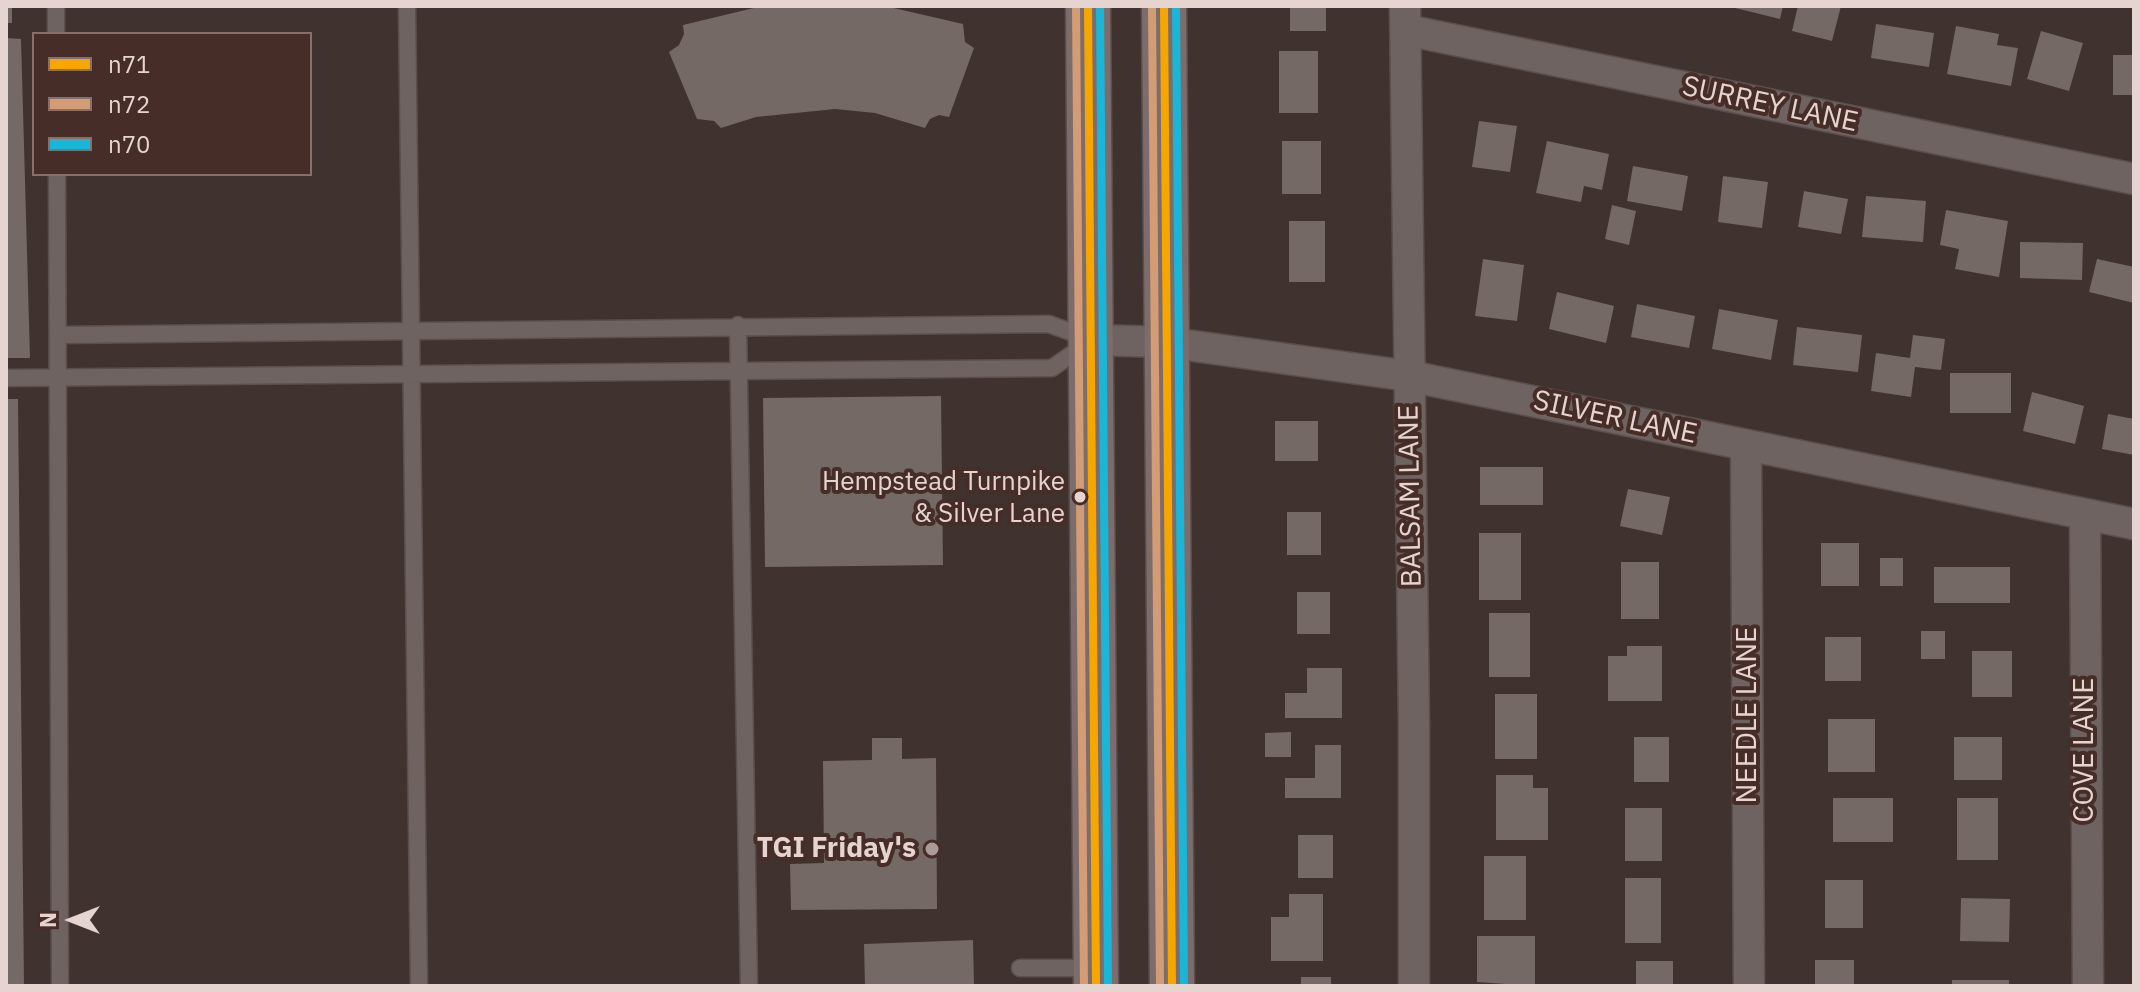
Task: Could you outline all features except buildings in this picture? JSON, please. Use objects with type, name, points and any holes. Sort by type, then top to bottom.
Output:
[{"type":"main road","points":[[1088,6],[1096,977]]},
{"type":"main road","points":[[1150,6],[1164,66]]},
{"type":"main road","points":[[1164,6],[1172,986]]},
{"type":"street","name":"SURREY LANE","points":[[1406,18],[2134,179]]},
{"type":"street","name":"BALSAM LANE","points":[[1406,18],[1414,986]]},
{"type":"street","name":"SILVER LANE","points":[[1093,340],[1165,342],[1409,376],[2134,524]]},
{"type":"street","name":"NEEDLE LANE","points":[[1746,445],[1749,986]]},
{"type":"street","name":"COVE LANE","points":[[2085,515],[2088,986]]},
{"type":"lane","points":[[56,6],[56,32]]},
{"type":"lane","points":[[407,6],[419,986]]},
{"type":"lane","points":[[57,176],[60,986]]},
{"type":"lane","points":[[58,335],[738,325],[1049,324],[1093,340]]},
{"type":"lane","points":[[738,325],[749,986]]},
{"type":"lane","points":[[6,378],[1052,368],[1093,340]]},
{"type":"lane","points":[[1020,968],[1096,977]]},
{"type":"transit line","name":"n72","points":[[1076,6],[1084,986]]},
{"type":"transit line","name":"n71","points":[[1088,6],[1096,986]]},
{"type":"transit line","name":"n70","points":[[1100,6],[1108,986]]},
{"type":"transit line","name":"n72","points":[[1152,6],[1160,986]]},
{"type":"transit line","name":"n71","points":[[1164,6],[1172,986]]},
{"type":"transit line","name":"n70","points":[[1176,6],[1184,986]]},
{"type":"place","name":"Hempstead Turnpike & Silver Lane","points":[[1080,497]]},
{"type":"place","name":"TGI Friday's","points":[[932,849]]}]
